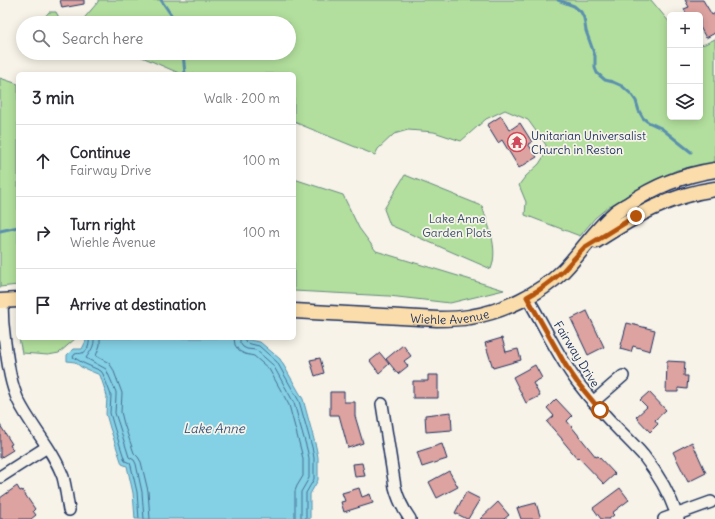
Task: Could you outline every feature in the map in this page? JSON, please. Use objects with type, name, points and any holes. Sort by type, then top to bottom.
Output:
[{"type":"main road","name":"Wiehle Avenue","points":[[296,312],[456,319],[490,312],[527,297],[551,281],[563,271],[596,232],[614,214],[646,192],[677,179],[715,170]]},
{"type":"main road","name":"Wiehle Avenue","points":[[584,248],[655,206],[682,196],[715,189]]},
{"type":"main road","points":[[1,301],[16,300]]},
{"type":"street","name":"Fairway Drive","points":[[527,297],[566,366],[577,382],[593,402],[642,454],[655,471],[666,490],[677,517]]},
{"type":"street","points":[[1,301],[3,330],[12,383],[26,415],[47,447],[63,478],[69,510]]},
{"type":"street","points":[[593,402],[624,376]]},
{"type":"street","points":[[382,404],[395,487],[401,504],[410,519]]},
{"type":"street","points":[[0,478],[47,447]]},
{"type":"street","points":[[664,519],[677,517],[711,502]]},
{"type":"green space","points":[[98,0],[651,0],[667,19],[667,120],[703,120],[703,44],[715,39],[715,163],[677,170],[657,179],[608,207],[595,218],[580,236],[525,215],[526,202],[519,185],[539,164],[546,153],[546,145],[528,120],[505,110],[486,119],[461,141],[434,132],[408,130],[394,134],[378,149],[375,155],[296,123],[296,72],[176,72],[149,60],[296,60],[296,16],[86,16]]},
{"type":"green space","points":[[49,12],[56,12],[58,16],[46,16]]},
{"type":"green space","points":[[0,78],[16,83],[16,285],[0,287]]},
{"type":"green space","name":"Lake Anne Garden Plots","points":[[405,175],[482,206],[492,237],[494,253],[491,269],[390,225],[384,209]]},
{"type":"green space","points":[[296,180],[343,195],[359,228],[376,251],[504,290],[450,303],[389,296],[296,291]]},
{"type":"green space","points":[[19,340],[74,340],[59,353],[48,355],[22,353]]},
{"type":"water","name":"Lake Anne","points":[[85,340],[248,340],[260,342],[280,359],[303,399],[318,457],[318,480],[310,494],[310,519],[135,519],[133,493],[127,466],[122,464],[110,428],[106,414],[107,396],[100,375],[81,367],[75,362],[67,361],[67,355],[73,349],[82,349],[86,341]]},
{"type":"building","points":[[60,0],[84,0],[84,4],[62,8]]},
{"type":"building","points":[[685,0],[703,0],[712,15],[715,13],[715,33],[706,38],[703,32],[703,12],[686,12],[684,9],[689,7]]},
{"type":"building","name":"Unitarian Universalist Church in Reston","points":[[501,116],[510,130],[520,123],[532,142],[528,144],[537,157],[519,168],[502,140],[498,143],[487,125]]},
{"type":"building","points":[[587,311],[604,347],[588,355],[571,319]]},
{"type":"building","points":[[627,323],[655,330],[650,351],[633,346],[631,352],[620,349]]},
{"type":"building","points":[[502,338],[506,352],[518,349],[521,360],[493,368],[485,343]]},
{"type":"building","points":[[403,345],[411,356],[404,361],[408,366],[398,374],[386,359]]},
{"type":"building","points":[[380,353],[389,364],[379,373],[370,361]]},
{"type":"building","points":[[320,358],[324,373],[315,376],[310,360]]},
{"type":"building","points":[[667,361],[685,362],[684,376],[688,376],[687,389],[678,388],[678,392],[666,392]]},
{"type":"building","points":[[535,365],[542,378],[533,383],[540,396],[526,403],[513,377]]},
{"type":"building","points":[[428,375],[438,375],[438,398],[413,398],[413,381],[428,381]]},
{"type":"building","points":[[330,392],[344,392],[344,402],[355,402],[355,416],[363,443],[348,448],[339,415],[330,415]]},
{"type":"building","points":[[649,392],[666,410],[655,420],[658,424],[650,432],[636,417],[647,407],[640,400]]},
{"type":"building","points":[[556,399],[572,416],[567,421],[596,457],[598,456],[615,474],[604,484],[578,457],[577,458],[547,422],[554,416],[547,408]]},
{"type":"building","points":[[451,412],[452,430],[426,432],[425,415]]},
{"type":"building","points":[[0,425],[12,444],[10,445],[13,450],[0,458]]},
{"type":"building","points":[[692,442],[706,473],[688,482],[673,452]]},
{"type":"building","points":[[442,444],[447,459],[422,467],[417,452]]},
{"type":"building","points":[[362,463],[365,476],[355,477],[353,464]]},
{"type":"building","points":[[449,471],[458,487],[437,498],[429,482]]},
{"type":"building","points":[[17,486],[20,491],[22,490],[35,509],[33,511],[36,515],[31,519],[0,519],[0,498]]},
{"type":"building","points":[[359,488],[362,497],[370,494],[373,503],[344,512],[341,502],[345,501],[342,493]]},
{"type":"building","points":[[620,488],[629,500],[612,513],[614,515],[609,519],[601,519],[593,508]]},
{"type":"building","points":[[466,492],[480,499],[468,519],[455,513]]},
{"type":"building","points":[[498,502],[509,515],[504,519],[480,519]]},
{"type":"building","points":[[536,503],[541,519],[521,519],[517,508]]},
{"type":"waterway","points":[[161,0],[172,16]]},
{"type":"waterway","points":[[558,0],[574,6],[581,12],[595,56],[595,68],[597,73],[605,80],[622,86],[636,101],[643,118],[661,128],[691,152]]},
{"type":"waterway","points":[[184,60],[185,72]]},
{"type":"waterway","points":[[0,231],[16,227]]},
{"type":"place","name":"Unitarian Universalist Church in Reston","points":[[517,142]]},
{"type":"route","points":[[600,410],[566,366],[527,297],[539,290],[563,271],[584,248],[636,216]]}]
